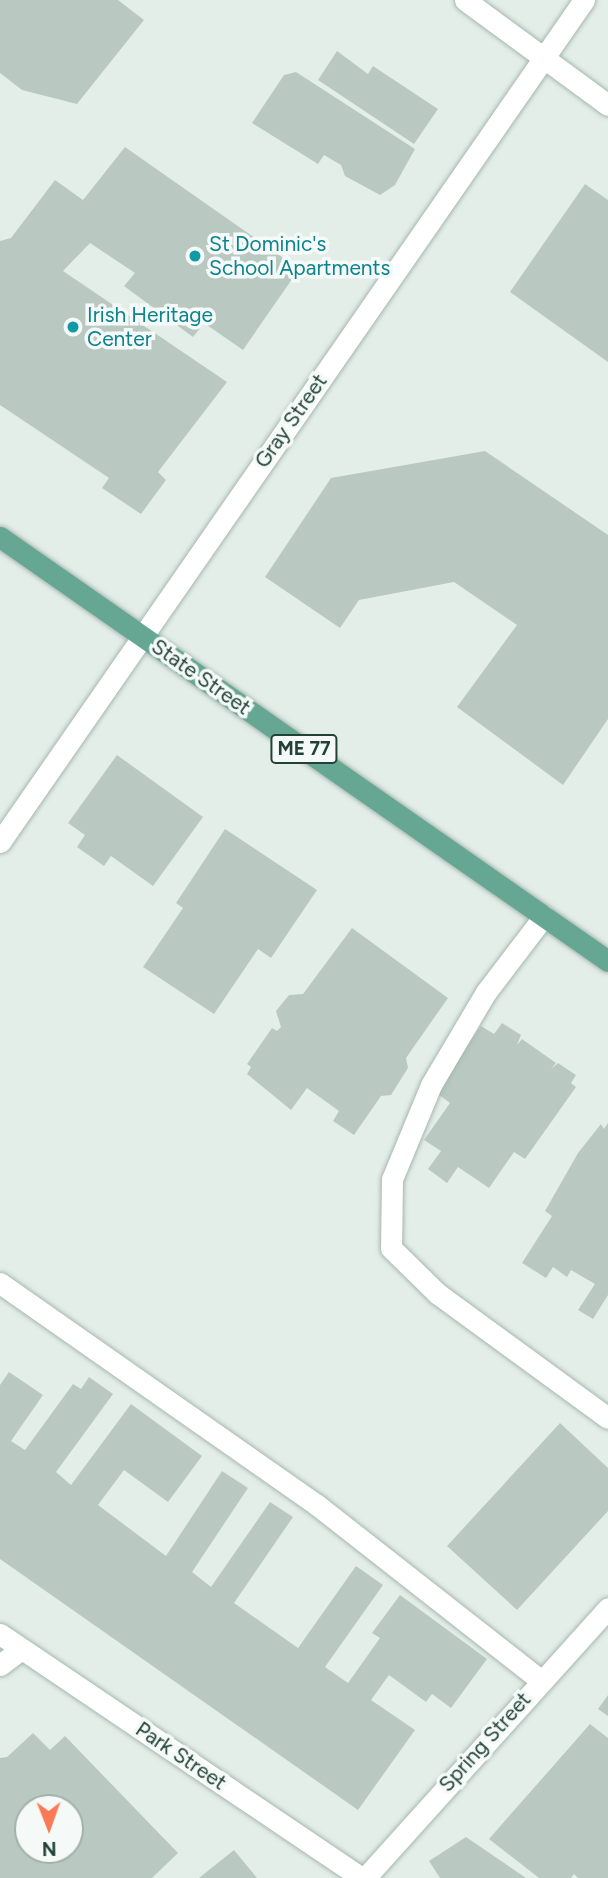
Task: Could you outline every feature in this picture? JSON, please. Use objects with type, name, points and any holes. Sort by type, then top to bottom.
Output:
[{"type":"main road","name":"State Street","points":[[0,537],[608,961]]},
{"type":"street","points":[[465,0],[543,61],[608,104]]},
{"type":"street","name":"Gray Street","points":[[0,842],[584,0]]},
{"type":"street","points":[[544,916],[486,992],[431,1085],[391,1179],[390,1248],[438,1294],[608,1418]]},
{"type":"street","points":[[0,1283],[317,1505],[540,1681]]},
{"type":"street","name":"Spring Street","points":[[363,1878],[608,1608]]},
{"type":"street","name":"Park Street","points":[[0,1634],[363,1878]]},
{"type":"street","points":[[0,1665],[21,1648]]},
{"type":"building","points":[[0,0],[118,0],[144,20],[77,104],[22,90],[0,73]]},
{"type":"building","points":[[337,51],[368,74],[373,66],[438,109],[414,144],[318,80]]},
{"type":"building","points":[[296,72],[415,149],[395,185],[380,195],[345,176],[341,165],[324,155],[318,164],[252,123],[284,75]]},
{"type":"building","name":"Irish Heritage Center","points":[[125,147],[299,269],[243,350],[204,323],[193,337],[124,286],[135,273],[90,243],[63,271],[227,382],[158,472],[166,480],[141,514],[102,488],[109,478],[0,405],[0,241],[11,238],[55,180],[83,200]]},
{"type":"building","points":[[585,184],[608,200],[608,362],[510,292]]},
{"type":"building","points":[[485,451],[608,535],[608,719],[563,785],[457,707],[517,625],[454,582],[359,600],[340,628],[265,577],[331,478]]},
{"type":"building","points":[[117,755],[203,817],[153,886],[111,856],[104,866],[77,847],[85,835],[68,823]]},
{"type":"building","points":[[225,829],[317,890],[271,958],[258,949],[214,1014],[143,967],[183,908],[176,903]]},
{"type":"building","points":[[352,928],[448,998],[406,1058],[408,1068],[391,1095],[381,1096],[354,1135],[333,1121],[339,1111],[307,1088],[291,1110],[247,1074],[251,1067],[247,1064],[272,1028],[277,1031],[281,1027],[276,1011],[289,995],[303,994]]},
{"type":"building","points":[[502,1023],[521,1035],[517,1045],[522,1039],[556,1063],[551,1069],[558,1063],[576,1075],[571,1083],[576,1087],[525,1159],[514,1152],[489,1188],[458,1167],[447,1183],[428,1169],[441,1151],[424,1140],[450,1103],[435,1092],[481,1026],[494,1034]]},
{"type":"building","points":[[608,1123],[608,1295],[593,1319],[578,1310],[595,1284],[571,1270],[567,1277],[553,1267],[546,1278],[522,1263],[552,1216],[545,1211],[578,1153],[601,1124],[604,1129]]},
{"type":"building","points":[[9,1372],[43,1395],[11,1441],[25,1450],[73,1384],[81,1389],[89,1377],[113,1394],[56,1472],[71,1485],[131,1404],[202,1456],[168,1502],[124,1470],[98,1505],[166,1556],[222,1471],[248,1488],[192,1572],[211,1587],[270,1502],[293,1517],[234,1603],[298,1648],[356,1566],[383,1585],[325,1667],[348,1683],[380,1638],[372,1633],[400,1595],[487,1659],[451,1708],[432,1694],[426,1702],[389,1675],[371,1700],[415,1730],[358,1810],[0,1559],[0,1385]]},
{"type":"building","points":[[560,1423],[608,1468],[608,1511],[517,1610],[447,1546]]},
{"type":"building","points":[[608,1695],[608,1716],[598,1709]]},
{"type":"building","points":[[590,1724],[608,1738],[608,1878],[578,1878],[574,1874],[571,1878],[539,1878],[489,1839]]},
{"type":"building","points":[[33,1733],[50,1750],[65,1736],[178,1853],[152,1878],[0,1878],[0,1758],[7,1757]]},
{"type":"building","points":[[466,1837],[526,1878],[440,1878],[429,1861]]},
{"type":"building","points":[[234,1850],[257,1878],[199,1878]]},
{"type":"place","name":"St Dominic's School Apartments","points":[[195,256]]},
{"type":"place","name":"Irish Heritage Center","points":[[73,327]]}]
